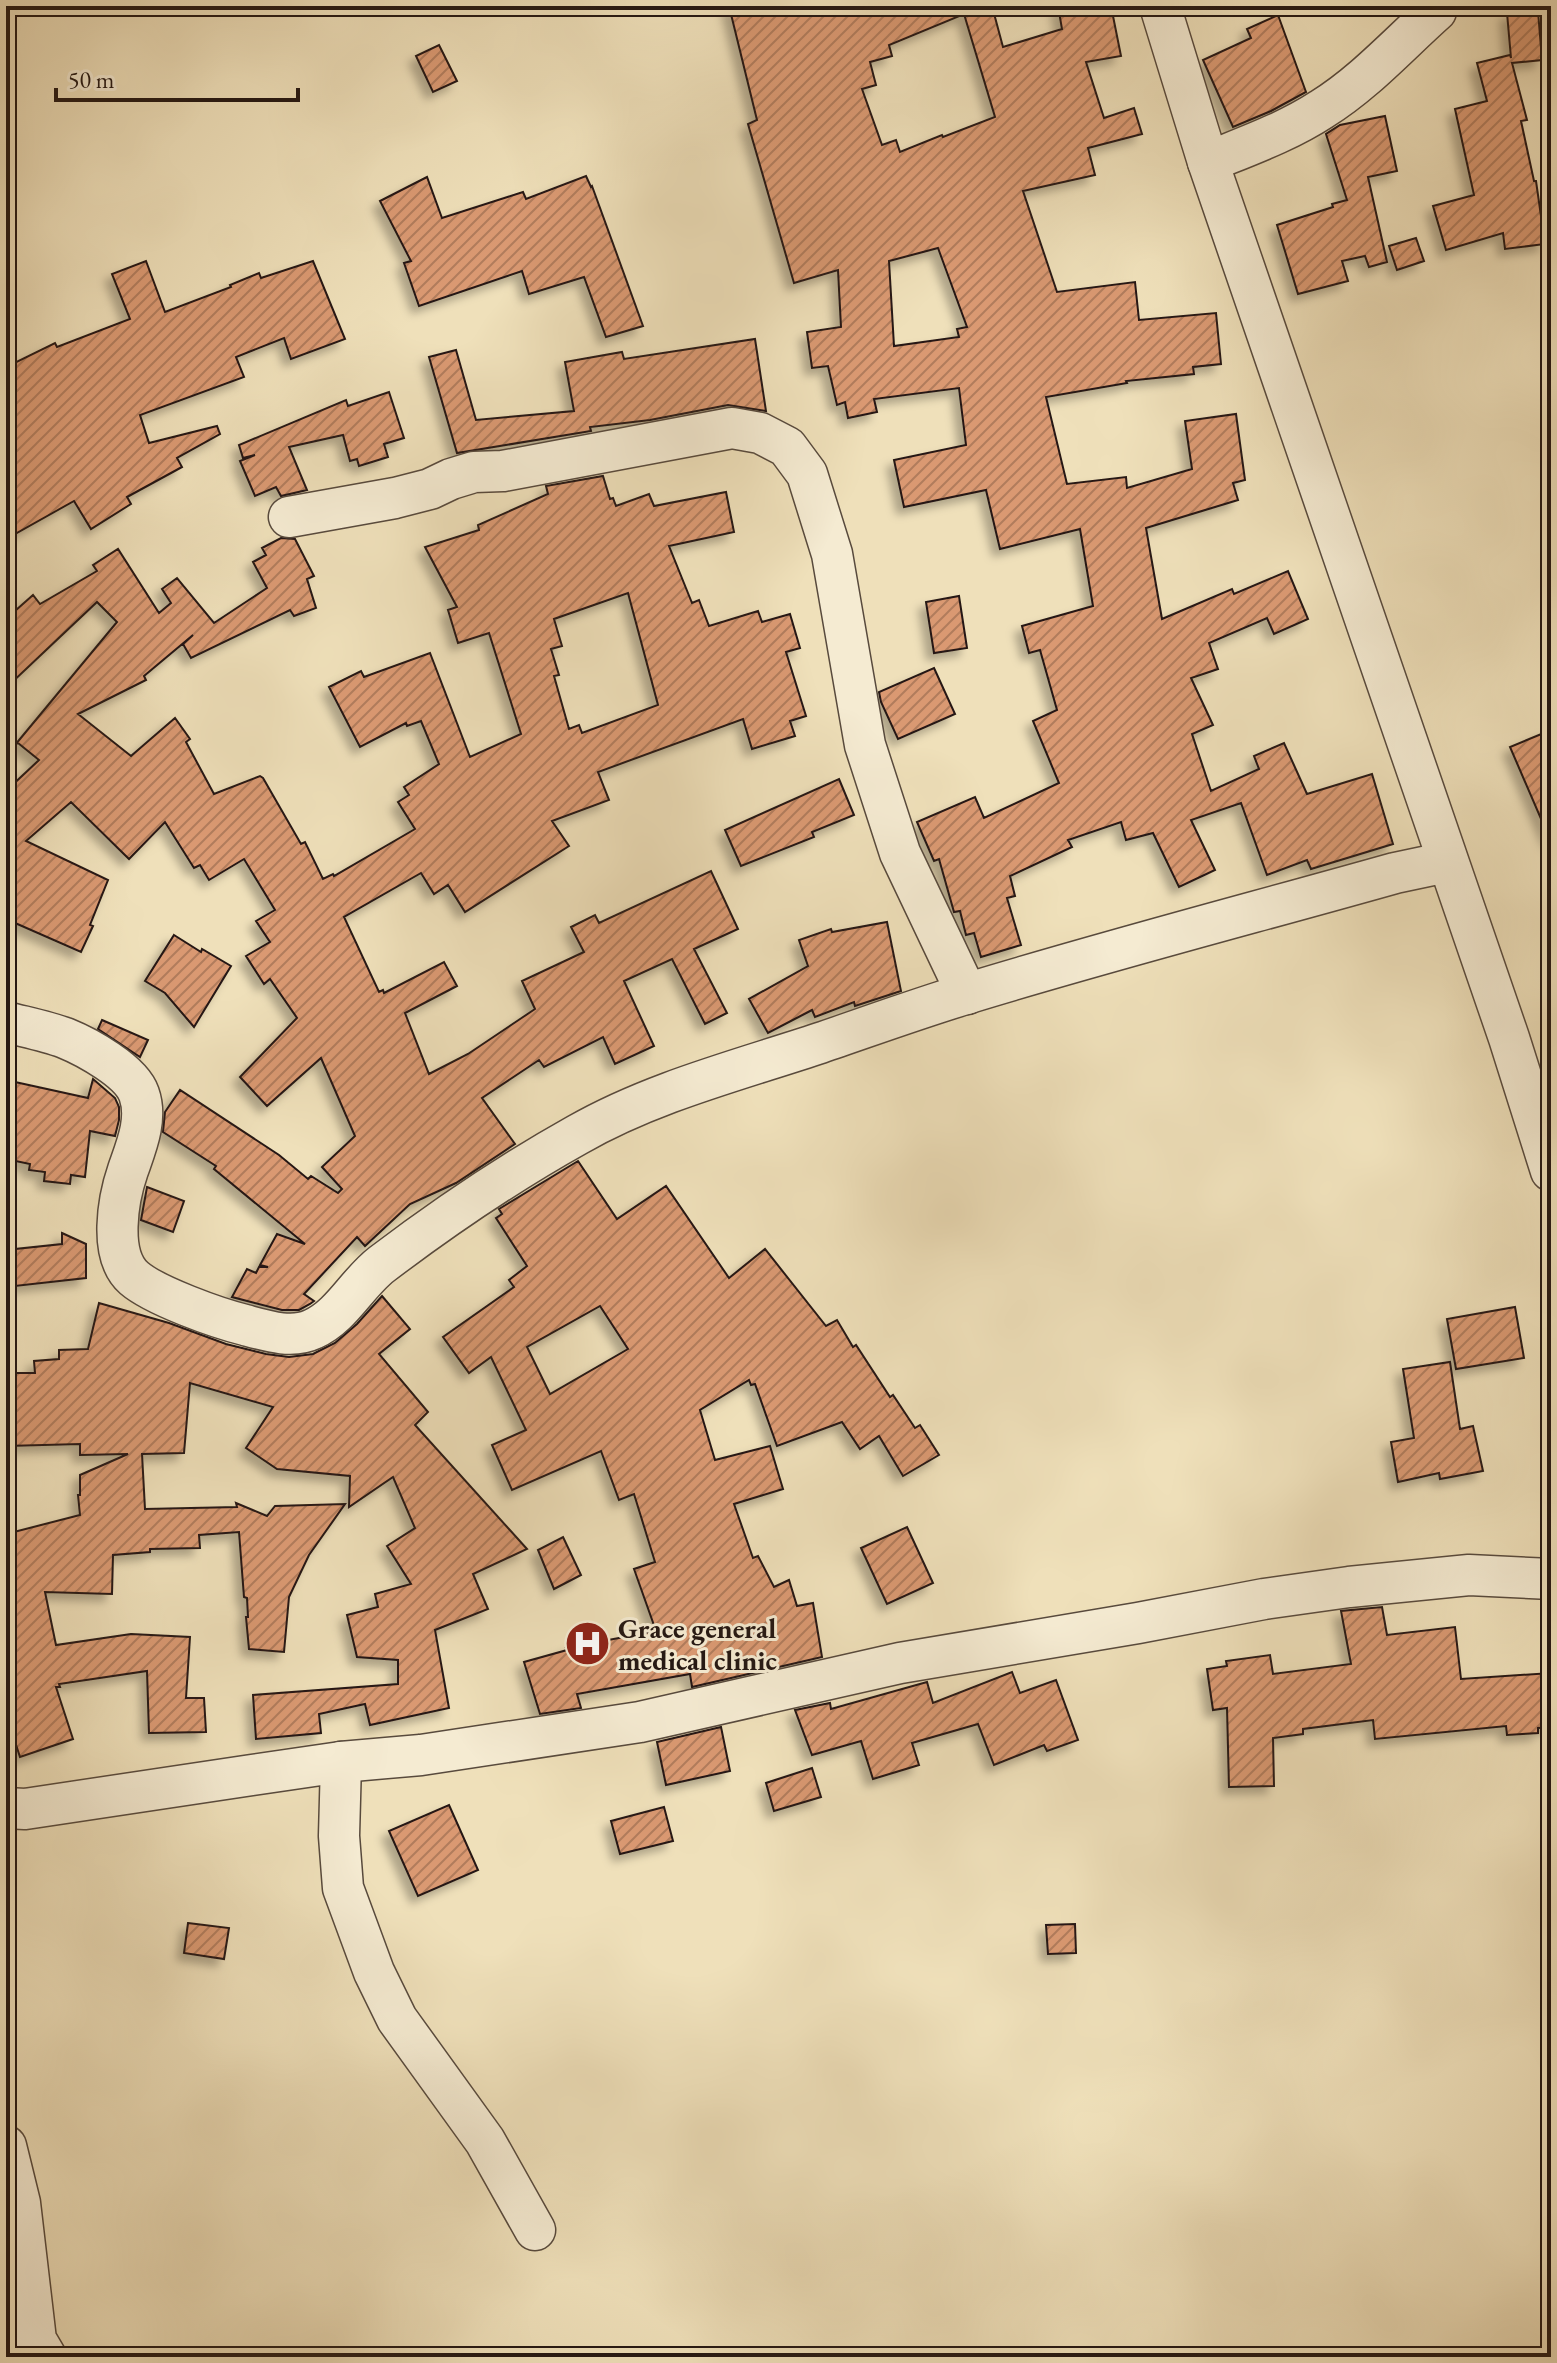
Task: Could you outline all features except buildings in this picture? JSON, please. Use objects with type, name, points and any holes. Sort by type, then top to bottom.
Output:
[{"type":"street","points":[[1160,6],[1208,162],[1509,1038],[1551,1171]]},
{"type":"street","points":[[1208,162],[1274,135],[1323,109],[1436,11],[1437,6]]},
{"type":"street","points":[[289,517],[395,498],[474,472],[503,471],[732,428],[760,433],[787,447],[807,474],[832,554],[865,745],[895,839],[967,994]]},
{"type":"street","points":[[6,1022],[66,1038],[128,1076],[139,1094],[139,1137],[121,1190],[117,1226],[120,1252],[134,1278],[168,1297],[210,1314],[287,1335],[317,1328],[376,1268],[463,1205],[582,1132],[660,1097],[967,994],[1379,877],[1447,862]]},
{"type":"street","points":[[6,1808],[25,1809],[640,1722],[900,1663],[1264,1599],[1469,1575],[1551,1579]]},
{"type":"street","points":[[341,1762],[339,1836],[343,1888],[374,1972],[397,2019],[485,2141],[535,2230]]},
{"type":"street","points":[[6,2146],[20,2203],[36,2340],[46,2357]]},
{"type":"place","name":"Grace general medical clinic","points":[[587,1644]]}]
